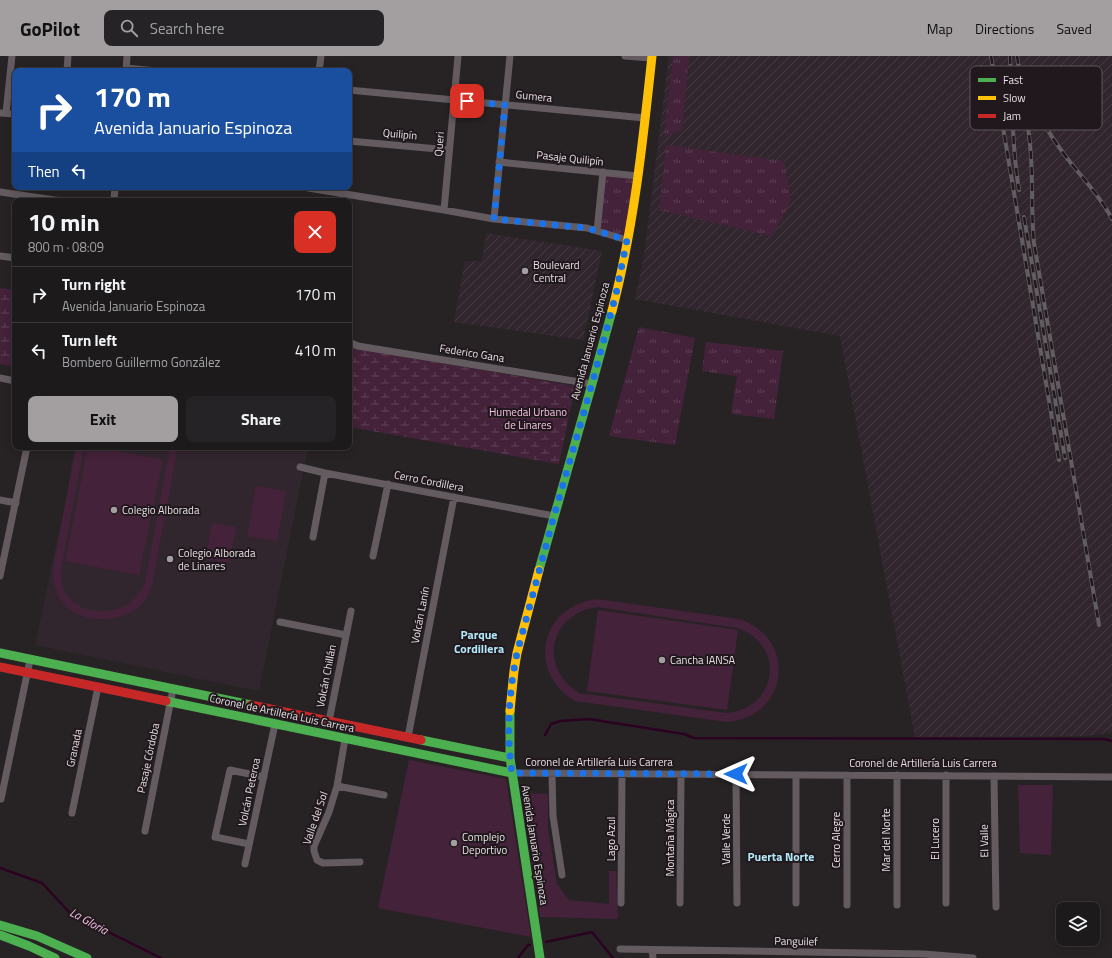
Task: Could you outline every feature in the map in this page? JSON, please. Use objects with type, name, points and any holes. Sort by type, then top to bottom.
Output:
[{"type":"street","points":[[3,113],[12,56]]},
{"type":"street","points":[[67,68],[68,56]]},
{"type":"street","points":[[126,68],[127,56]]},
{"type":"street","points":[[319,68],[321,56]]},
{"type":"street","name":"Queri","points":[[444,210],[458,56]]},
{"type":"street","points":[[494,219],[510,56]]},
{"type":"street","points":[[625,56],[651,57]]},
{"type":"street","name":"Avenida Januario Espinoza","points":[[540,958],[510,758],[510,708],[514,671],[517,653],[554,516],[616,294],[638,176],[651,57]]},
{"type":"street","name":"Gumera","points":[[352,90],[645,118]]},
{"type":"street","name":"Quilipín","points":[[352,141],[449,150]]},
{"type":"street","name":"Pasaje Quilipín","points":[[499,162],[638,176]]},
{"type":"street","points":[[597,231],[603,172]]},
{"type":"street","points":[[326,190],[494,219],[587,228],[627,240]]},
{"type":"street","points":[[0,192],[41,198]]},
{"type":"street","points":[[0,256],[12,258]]},
{"type":"street","name":"Federico Gana","points":[[352,343],[358,346],[592,384]]},
{"type":"street","points":[[0,378],[12,380]]},
{"type":"street","points":[[0,576],[27,450]]},
{"type":"street","name":"Cerro Cordillera","points":[[300,467],[554,516]]},
{"type":"street","points":[[313,537],[325,473]]},
{"type":"street","points":[[373,556],[388,484]]},
{"type":"street","name":"Volcán Lanín","points":[[408,737],[454,497]]},
{"type":"street","points":[[0,500],[16,503]]},
{"type":"street","name":"Volcán Chillán","points":[[329,721],[351,611]]},
{"type":"street","name":"Volcán Chillán","points":[[280,622],[346,635]]},
{"type":"street","name":"Coronel de Artillería Luis Carrera","points":[[0,654],[510,758]]},
{"type":"street","points":[[1,799],[30,660]]},
{"type":"street","name":"Coronel de Artillería Luis Carrera","points":[[0,667],[512,773],[1112,777]]},
{"type":"street","name":"Granada","points":[[72,813],[98,688]]},
{"type":"street","name":"Pasaje Córdoba","points":[[145,831],[173,689]]},
{"type":"street","name":"Volcán Peteroa","points":[[245,864],[275,724]]},
{"type":"street","points":[[364,742],[368,729]]},
{"type":"street","name":"Valle del Sol","points":[[345,739],[337,786],[329,812],[314,846],[315,856],[317,860],[323,862],[360,862]]},
{"type":"street","points":[[468,764],[471,750]]},
{"type":"street","points":[[249,844],[216,837],[230,770],[264,777]]},
{"type":"street","points":[[552,774],[553,816],[562,875]]},
{"type":"street","name":"Lago Azul","points":[[621,904],[622,774]]},
{"type":"street","name":"Montaña Mágica","points":[[680,903],[682,774]]},
{"type":"street","name":"Valle Verde","points":[[736,774],[737,903]]},
{"type":"street","points":[[796,774],[796,903]]},
{"type":"street","name":"Cerro Alegre","points":[[847,775],[847,905]]},
{"type":"street","name":"Mar del Norte","points":[[897,775],[897,905]]},
{"type":"street","name":"El Lucero","points":[[946,775],[946,903]]},
{"type":"street","name":"El Valle","points":[[994,776],[996,907]]},
{"type":"street","name":"Valle del Sol","points":[[337,786],[384,795]]},
{"type":"street","points":[[0,925],[37,936],[87,958]]},
{"type":"street","points":[[0,935],[55,958]]},
{"type":"street","name":"Panguilef","points":[[620,949],[889,956],[924,954],[973,958]]},
{"type":"street","points":[[652,950],[653,958]]},
{"type":"shaded area","points":[[669,56],[1112,56],[1112,733],[1084,736],[915,737],[840,336],[635,299],[644,256]]},
{"type":"shaded area","points":[[486,233],[602,251],[583,340],[454,322],[465,261],[482,261]]},
{"type":"shaded area","name":"Colegio Alborada de Linares","points":[[74,450],[307,450],[259,691],[35,645],[64,509]]},
{"type":"green space","points":[[673,56],[689,56],[682,130],[664,137]]},
{"type":"green space","points":[[666,145],[784,161],[791,201],[772,236],[659,210]]},
{"type":"green space","points":[[605,175],[635,179],[625,238],[599,228]]},
{"type":"green space","points":[[0,288],[12,290],[12,366],[0,364]]},
{"type":"green space","points":[[639,327],[695,338],[675,445],[609,436]]},
{"type":"green space","points":[[706,342],[783,351],[774,419],[731,414],[737,376],[702,371]]},
{"type":"green space","name":"Humedal Urbano de Linares","points":[[352,348],[575,386],[559,464],[352,428]]},
{"type":"green space","points":[[75,450],[83,450],[61,570],[62,582],[66,594],[72,601],[87,609],[96,611],[114,610],[130,603],[137,596],[145,583],[169,450],[177,450],[152,585],[142,604],[133,611],[111,619],[88,618],[77,614],[68,608],[56,592],[53,569]]},
{"type":"green space","name":"Colegio Alborada","points":[[87,450],[112,450],[163,460],[139,575],[65,561]]},
{"type":"green space","points":[[256,486],[286,491],[277,541],[247,536]]},
{"type":"green space","points":[[212,523],[236,527],[229,563],[205,559]]},
{"type":"green space","points":[[597,599],[739,619],[758,629],[771,642],[777,659],[778,676],[774,692],[763,706],[748,717],[727,722],[575,701],[560,689],[550,674],[545,658],[546,642],[552,627],[563,614],[578,604]],"holes":[[[597,607],[737,628],[753,636],[763,647],[769,661],[769,675],[765,689],[757,700],[743,709],[726,713],[579,693],[566,682],[558,670],[554,657],[555,643],[559,631],[568,620],[581,612]]]},
{"type":"green space","name":"Cancha IANSA","points":[[598,610],[738,630],[727,710],[587,691]]},
{"type":"green space","name":"Complejo Deportivo","points":[[409,760],[506,779],[531,937],[378,908]]},
{"type":"green space","points":[[1018,785],[1053,785],[1051,855],[1020,853]]},
{"type":"green space","points":[[521,793],[548,794],[548,828],[557,884],[569,900],[609,904],[609,871],[616,871],[618,919],[540,917]]},
{"type":"waterway","points":[[545,735],[551,724],[560,721],[589,719],[684,734],[694,738],[1104,739],[1112,741]]},
{"type":"waterway","name":"La Gloria","points":[[0,868],[42,883],[70,913],[161,958]]},
{"type":"waterway","name":"La Gloria","points":[[546,942],[592,932],[613,958]]},
{"type":"waterway","name":"La Gloria","points":[[518,958],[528,945],[530,945]]},
{"type":"railway","points":[[991,56],[993,66]]},
{"type":"railway","points":[[1010,56],[1010,66]]},
{"type":"railway","points":[[1017,56],[1019,66]]},
{"type":"railway","points":[[1003,130],[1059,460]]},
{"type":"railway","points":[[1014,130],[1019,190]]},
{"type":"railway","points":[[1028,130],[1032,168],[1034,243],[1099,625]]},
{"type":"railway","points":[[1048,130],[1058,146],[1096,194],[1112,219]]},
{"type":"railway","points":[[1024,217],[1065,458]]},
{"type":"traffic: fast","points":[[539,570],[612,311]]},
{"type":"traffic: fast","points":[[0,653],[251,705]]},
{"type":"traffic: fast","points":[[166,701],[512,773]]},
{"type":"traffic: fast","points":[[510,711],[510,758],[540,958]]},
{"type":"traffic: fast","points":[[421,740],[510,758]]},
{"type":"traffic: fast","points":[[0,925],[37,936],[87,958]]},
{"type":"traffic: fast","points":[[0,935],[55,958]]},
{"type":"traffic: slow","points":[[612,311],[620,279],[632,216],[652,56]]},
{"type":"traffic: slow","points":[[510,711],[517,653],[539,570]]},
{"type":"traffic: jam","points":[[0,667],[166,701]]},
{"type":"traffic: jam","points":[[251,705],[421,740]]},
{"type":"place","name":"Boulevard Central","points":[[525,271]]},
{"type":"place","name":"Colegio Alborada","points":[[114,510]]},
{"type":"place","name":"Colegio Alborada de Linares","points":[[170,559]]},
{"type":"place","name":"Cancha IANSA","points":[[662,660]]},
{"type":"place","name":"Complejo Deportivo","points":[[454,843]]},
{"type":"district","name":"Parque Cordillera","points":[[479,641]]},
{"type":"district","name":"Puerta Norte","points":[[781,856]]},
{"type":"route","points":[[467,101],[505,105],[494,219],[587,228],[627,240],[616,294],[517,653],[511,689],[509,726],[512,773],[736,774]]}]
